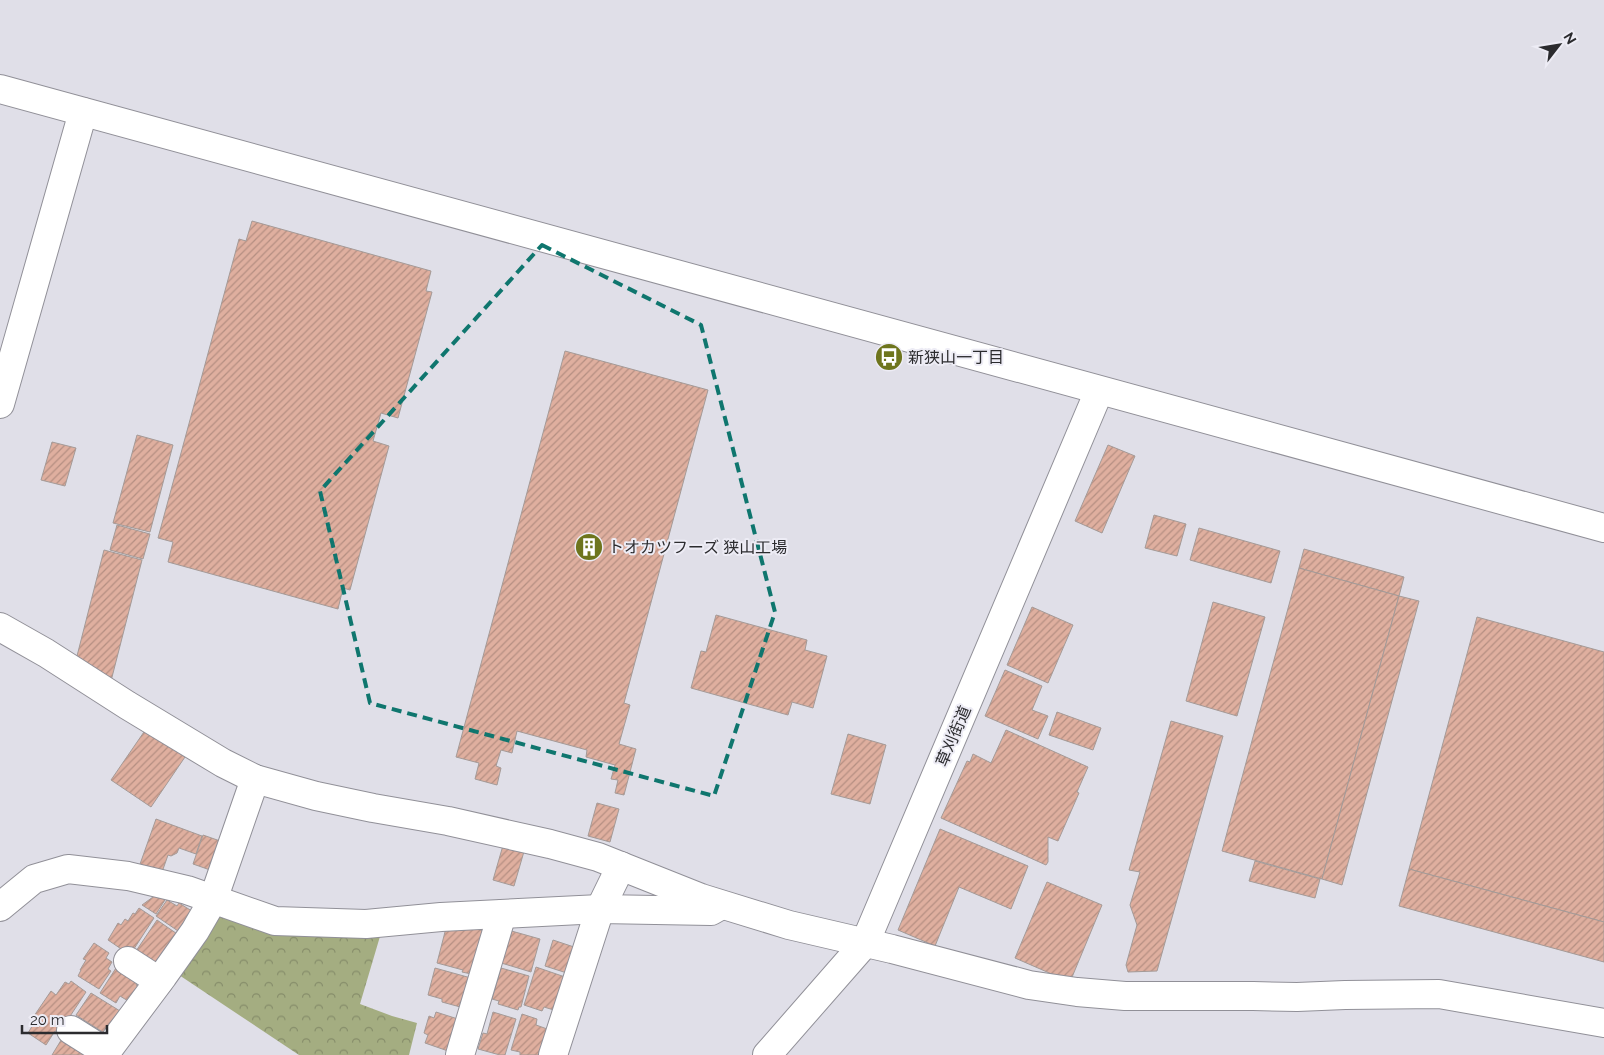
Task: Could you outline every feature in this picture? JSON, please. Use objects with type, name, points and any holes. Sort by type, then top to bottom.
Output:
[{"type":"street","points":[[0,89],[1604,528]]},
{"type":"street","points":[[0,404],[83,112]]},
{"type":"street","name":"草刈街道","points":[[767,1055],[865,942],[1099,391]]},
{"type":"street","points":[[0,626],[223,763],[255,779],[316,796],[448,821],[550,844],[598,857],[722,905],[789,925],[865,942],[1029,985],[1125,996],[1297,997],[1439,994],[1604,1023]]},
{"type":"street","points":[[71,1030],[105,1054],[159,982],[195,931],[213,900],[255,779]]},
{"type":"street","points":[[553,1055],[600,909],[621,866]]},
{"type":"street","points":[[0,907],[34,879],[68,869],[128,876],[187,890],[275,921],[366,924],[441,917],[600,909],[711,911],[722,905]]},
{"type":"street","points":[[460,1055],[502,914]]},
{"type":"street","points":[[128,961],[159,982]]},
{"type":"highlighted area","points":[[542,245],[701,325],[775,612],[714,796],[370,703],[320,491]]},
{"type":"green space","points":[[220,915],[381,933],[360,1004],[417,1023],[409,1055],[299,1055],[179,975]]},
{"type":"building","points":[[252,221],[431,271],[426,291],[432,292],[398,418],[381,413],[373,441],[389,446],[350,590],[343,588],[338,609],[168,562],[173,542],[158,538],[239,239],[246,241]]},
{"type":"building","name":"トオカツフーズ 狭山工場","points":[[565,351],[708,390],[624,703],[630,705],[619,744],[636,749],[624,795],[615,793],[618,780],[611,779],[615,765],[586,757],[587,750],[517,731],[512,753],[501,750],[496,766],[501,768],[497,785],[475,779],[479,763],[456,757]]},
{"type":"building","points":[[137,435],[173,445],[150,532],[113,523]]},
{"type":"building","points":[[52,442],[76,448],[65,486],[41,480]]},
{"type":"building","points":[[1108,445],[1135,456],[1102,533],[1075,521]]},
{"type":"building","points":[[1154,515],[1186,524],[1177,556],[1145,548]]},
{"type":"building","points":[[117,525],[150,534],[143,559],[110,550]]},
{"type":"building","points":[[1199,528],[1280,551],[1271,583],[1190,560]]},
{"type":"building","points":[[1304,549],[1404,577],[1399,596],[1299,568]]},
{"type":"building","points":[[104,550],[142,560],[111,681],[77,656]]},
{"type":"building","points":[[1299,568],[1399,596],[1322,879],[1222,851]]},
{"type":"building","points":[[1399,596],[1419,601],[1342,885],[1322,879]]},
{"type":"building","points":[[1213,602],[1265,617],[1237,716],[1186,701]]},
{"type":"building","points":[[1032,607],[1073,625],[1048,683],[1007,665]]},
{"type":"building","points":[[716,615],[807,640],[805,650],[827,656],[813,708],[792,702],[788,715],[691,688],[701,651],[706,652]]},
{"type":"building","points":[[1477,617],[1604,652],[1604,922],[1409,869]]},
{"type":"building","points":[[1005,670],[1042,686],[1032,710],[1048,716],[1038,739],[985,716]]},
{"type":"building","points":[[1057,712],[1101,728],[1093,750],[1049,735]]},
{"type":"building","points":[[1171,721],[1223,736],[1157,971],[1128,972],[1126,965],[1137,925],[1130,905],[1140,872],[1129,870]]},
{"type":"building","points":[[146,729],[185,757],[151,807],[111,780]]},
{"type":"building","points":[[1006,730],[1088,767],[1058,841],[1048,837],[1048,862],[1046,865],[941,818],[967,761],[970,762],[973,754],[991,763]]},
{"type":"building","points":[[848,734],[886,745],[870,804],[831,794]]},
{"type":"building","points":[[597,803],[619,809],[610,842],[588,836]]},
{"type":"building","points":[[156,819],[202,836],[196,854],[179,848],[177,853],[171,856],[168,855],[161,875],[139,867]]},
{"type":"building","points":[[940,829],[1028,866],[1011,909],[959,887],[935,946],[898,930]]},
{"type":"building","points":[[203,835],[223,842],[213,871],[193,864]]},
{"type":"building","points":[[504,842],[525,848],[514,886],[493,880]]},
{"type":"building","points":[[1255,861],[1320,879],[1315,898],[1249,881]]},
{"type":"building","points":[[1409,869],[1604,922],[1604,962],[1399,906]]},
{"type":"building","points":[[1047,882],[1102,905],[1070,982],[1015,958]]},
{"type":"building","points":[[157,894],[165,900],[156,914],[142,905]]},
{"type":"building","points":[[167,900],[177,906],[179,903],[195,913],[181,933],[156,916]]},
{"type":"building","points":[[139,908],[154,918],[130,955],[108,940],[118,923],[121,925],[125,919],[128,921]]},
{"type":"building","points":[[157,920],[183,938],[155,969],[134,954]]},
{"type":"building","points":[[467,926],[487,932],[476,975],[437,963],[446,928],[454,930],[455,927],[466,930]]},
{"type":"building","points":[[508,930],[540,939],[531,972],[498,962]]},
{"type":"building","points":[[553,940],[577,948],[570,974],[545,966]]},
{"type":"building","points":[[94,943],[109,953],[106,958],[112,962],[108,969],[111,971],[99,989],[78,976],[86,960],[83,959]]},
{"type":"building","points":[[536,967],[568,978],[557,1011],[544,1007],[542,1011],[524,1005]]},
{"type":"building","points":[[116,968],[138,982],[136,985],[142,989],[133,1004],[120,996],[116,1003],[100,993]]},
{"type":"building","points":[[435,968],[471,978],[464,1008],[442,1002],[442,999],[428,995]]},
{"type":"building","points":[[501,968],[529,976],[521,1007],[518,1010],[498,1004],[499,1001],[492,999]]},
{"type":"building","points":[[71,981],[86,992],[59,1033],[55,1031],[46,1045],[28,1033],[37,1018],[34,1016],[51,991],[56,995],[65,982],[69,984]]},
{"type":"building","points":[[91,993],[120,1011],[109,1036],[76,1015]]},
{"type":"building","points":[[436,1012],[461,1020],[451,1052],[425,1043],[428,1035],[424,1033],[429,1016],[434,1018]]},
{"type":"building","points":[[493,1012],[516,1019],[505,1055],[478,1049],[483,1033],[487,1034]]},
{"type":"building","points":[[522,1014],[537,1019],[536,1025],[550,1030],[542,1055],[520,1055],[520,1052],[511,1050]]},
{"type":"building","points":[[63,1037],[88,1049],[84,1055],[52,1055]]},
{"type":"place","name":"新狭山一丁目","points":[[889,357]]},
{"type":"place","name":"トオカツフーズ 狭山工場","points":[[589,547]]}]
